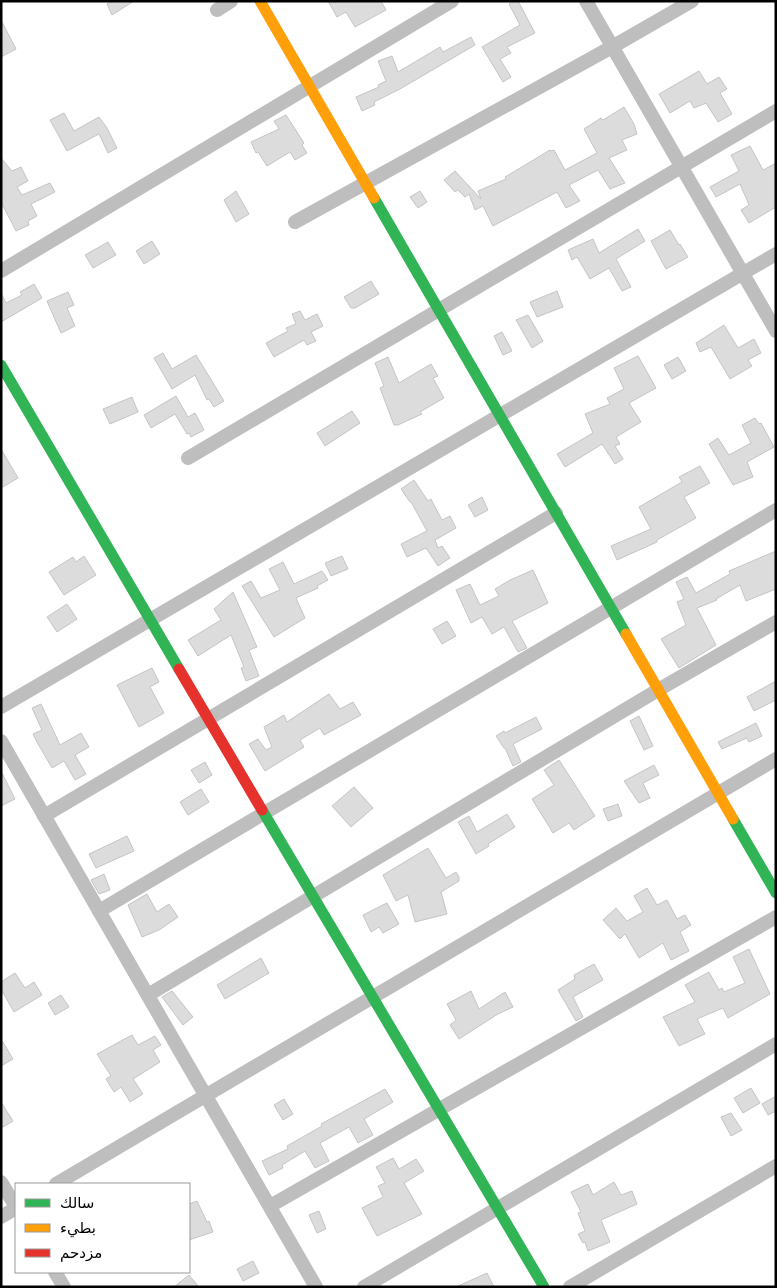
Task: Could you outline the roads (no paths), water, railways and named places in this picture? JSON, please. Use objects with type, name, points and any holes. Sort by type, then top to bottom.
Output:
[{"type":"street","points":[[216,10],[231,1]]},
{"type":"street","points":[[260,1],[776,893]]},
{"type":"street","points":[[1,271],[452,1]]},
{"type":"street","points":[[586,1],[776,331]]},
{"type":"street","points":[[295,222],[692,1]]},
{"type":"street","points":[[188,458],[776,111]]},
{"type":"street","points":[[1,707],[742,272],[776,254]]},
{"type":"street","points":[[1,365],[544,1287]]},
{"type":"street","points":[[99,911],[776,510]]},
{"type":"street","points":[[44,816],[556,513]]},
{"type":"street","points":[[148,995],[658,690],[776,622]]},
{"type":"street","points":[[1,742],[316,1287]]},
{"type":"street","points":[[58,1183],[776,759]]},
{"type":"street","points":[[270,1206],[776,917]]},
{"type":"street","points":[[364,1287],[776,1044]]},
{"type":"street","points":[[570,1287],[776,1166]]},
{"type":"street","points":[[1,1182],[15,1205]]},
{"type":"street","points":[[1,1217],[15,1208]]},
{"type":"street","points":[[56,1273],[64,1287]]}]
